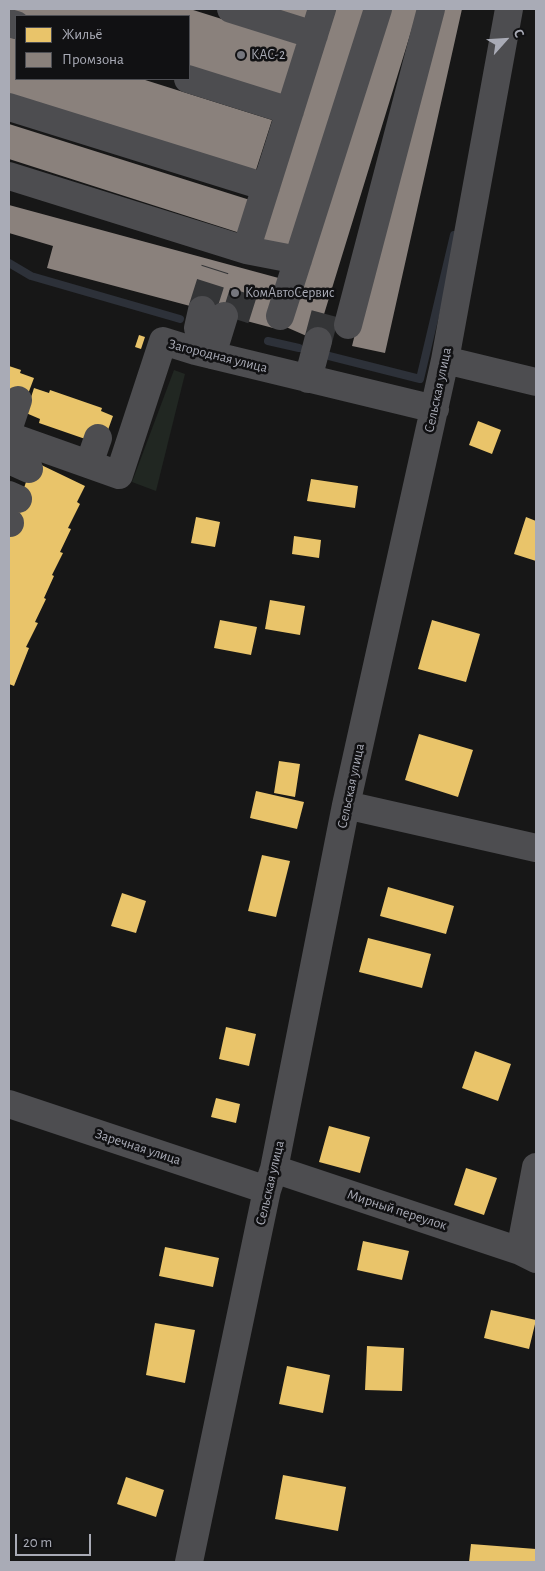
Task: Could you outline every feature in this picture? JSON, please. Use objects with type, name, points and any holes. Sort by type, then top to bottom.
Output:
[{"type":"street","points":[[231,9],[314,35]]},
{"type":"street","points":[[246,250],[322,9]]},
{"type":"street","points":[[280,316],[378,9]]},
{"type":"street","points":[[348,325],[431,9]]},
{"type":"street","name":"Сельская улица","points":[[189,1562],[270,1180],[346,805],[435,409],[508,9]]},
{"type":"street","points":[[190,80],[290,110]]},
{"type":"street","points":[[9,107],[266,188]]},
{"type":"street","points":[[9,176],[246,250],[298,260]]},
{"type":"street","name":"Загородная улица","points":[[16,436],[119,475],[163,341],[219,332],[308,379],[435,409]]},
{"type":"street","points":[[308,379],[318,342]]},
{"type":"street","points":[[445,360],[536,382]]},
{"type":"street","points":[[89,464],[98,438]]},
{"type":"street","points":[[346,805],[536,848]]},
{"type":"street","name":"Заречная улица","points":[[9,1104],[270,1180]]},
{"type":"street","name":"Мирный переулок","points":[[270,1180],[528,1255],[536,1167]]},
{"type":"shaded area","points":[[174,370],[185,374],[156,491],[132,482]]},
{"type":"building: Жильё","points":[[139,335],[145,337],[141,349],[135,347]]},
{"type":"building: Жильё","points":[[9,366],[21,370],[20,373],[34,378],[25,402],[9,401]]},
{"type":"building: Жильё","points":[[34,388],[49,393],[50,390],[102,408],[101,411],[113,416],[104,441],[91,441],[39,423],[40,419],[26,413]]},
{"type":"building: Жильё","points":[[478,421],[501,430],[492,454],[469,445]]},
{"type":"building: Жильё","points":[[33,461],[85,486],[77,502],[80,504],[68,528],[71,529],[60,552],[63,553],[52,575],[54,576],[44,598],[46,599],[35,622],[38,623],[26,647],[29,648],[14,686],[9,684],[9,533]]},
{"type":"building: Жильё","points":[[311,479],[358,486],[355,508],[307,501]]},
{"type":"building: Жильё","points":[[196,517],[220,522],[215,547],[191,543]]},
{"type":"building: Жильё","points":[[526,517],[536,521],[536,561],[514,554]]},
{"type":"building: Жильё","points":[[294,536],[321,540],[319,558],[292,554]]},
{"type":"building: Жильё","points":[[270,600],[305,606],[300,635],[265,629]]},
{"type":"building: Жильё","points":[[220,620],[257,627],[251,655],[214,648]]},
{"type":"building: Жильё","points":[[432,620],[480,634],[466,682],[418,669]]},
{"type":"building: Жильё","points":[[419,734],[473,750],[458,797],[405,780]]},
{"type":"building: Жильё","points":[[279,761],[300,764],[295,797],[274,793]]},
{"type":"building: Жильё","points":[[256,791],[304,802],[297,829],[250,818]]},
{"type":"building: Жильё","points":[[262,855],[290,861],[276,917],[248,911]]},
{"type":"building: Жильё","points":[[388,887],[454,906],[446,934],[380,916]]},
{"type":"building: Жильё","points":[[122,893],[146,901],[136,933],[111,926]]},
{"type":"building: Жильё","points":[[368,938],[431,954],[422,988],[359,972]]},
{"type":"building: Жильё","points":[[226,1027],[256,1034],[249,1066],[219,1059]]},
{"type":"building: Жильё","points":[[475,1051],[511,1064],[498,1101],[462,1088]]},
{"type":"building: Жильё","points":[[216,1098],[240,1104],[236,1123],[211,1117]]},
{"type":"building: Жильё","points":[[329,1126],[370,1137],[360,1173],[319,1162]]},
{"type":"building: Жильё","points":[[466,1168],[497,1178],[484,1215],[454,1205]]},
{"type":"building: Жильё","points":[[363,1241],[409,1251],[402,1280],[357,1270]]},
{"type":"building: Жильё","points":[[165,1247],[219,1258],[213,1287],[159,1276]]},
{"type":"building: Жильё","points":[[491,1310],[536,1320],[529,1349],[484,1338]]},
{"type":"building: Жильё","points":[[155,1323],[195,1330],[185,1383],[146,1375]]},
{"type":"building: Жильё","points":[[367,1346],[404,1348],[402,1391],[365,1390]]},
{"type":"building: Жильё","points":[[287,1366],[330,1375],[323,1413],[279,1404]]},
{"type":"building: Жильё","points":[[283,1475],[346,1487],[338,1531],[275,1519]]},
{"type":"building: Жильё","points":[[126,1477],[164,1490],[156,1517],[117,1504]]},
{"type":"building: Жильё","points":[[471,1544],[536,1549],[536,1562],[469,1562]]},
{"type":"building: Промзона","name":"КАС-2","points":[[9,9],[190,9],[298,43],[281,97],[190,68],[190,15],[20,15],[9,12]]},
{"type":"building: Промзона","points":[[263,9],[308,9],[304,22]]},
{"type":"building: Промзона","points":[[336,9],[366,9],[289,251],[261,242]]},
{"type":"building: Промзона","points":[[385,9],[418,9],[317,337],[318,341],[286,327]]},
{"type":"building: Промзона","points":[[436,9],[462,9],[385,353],[352,346]]},
{"type":"building: Промзона","points":[[9,37],[15,39],[15,80],[145,80],[272,120],[255,173],[9,95]]},
{"type":"building: Промзона","points":[[9,124],[250,200],[240,233],[9,159]]},
{"type":"building: Промзона","points":[[9,205],[286,280],[273,328],[47,268],[53,246],[9,233]]},
{"type":"waterway","points":[[329,356],[420,379],[454,235]]},
{"type":"waterway","points":[[9,263],[31,276],[180,319]]},
{"type":"waterway","points":[[268,341],[299,348]]},
{"type":"tunnel","points":[[202,310],[215,269]]},
{"type":"tunnel","points":[[235,319],[247,281]]},
{"type":"tunnel","points":[[318,341],[326,311]]},
{"type":"place","name":"КАС-2","points":[[241,55]]},
{"type":"place","name":"КомАвтоСервис","points":[[235,293]]}]
